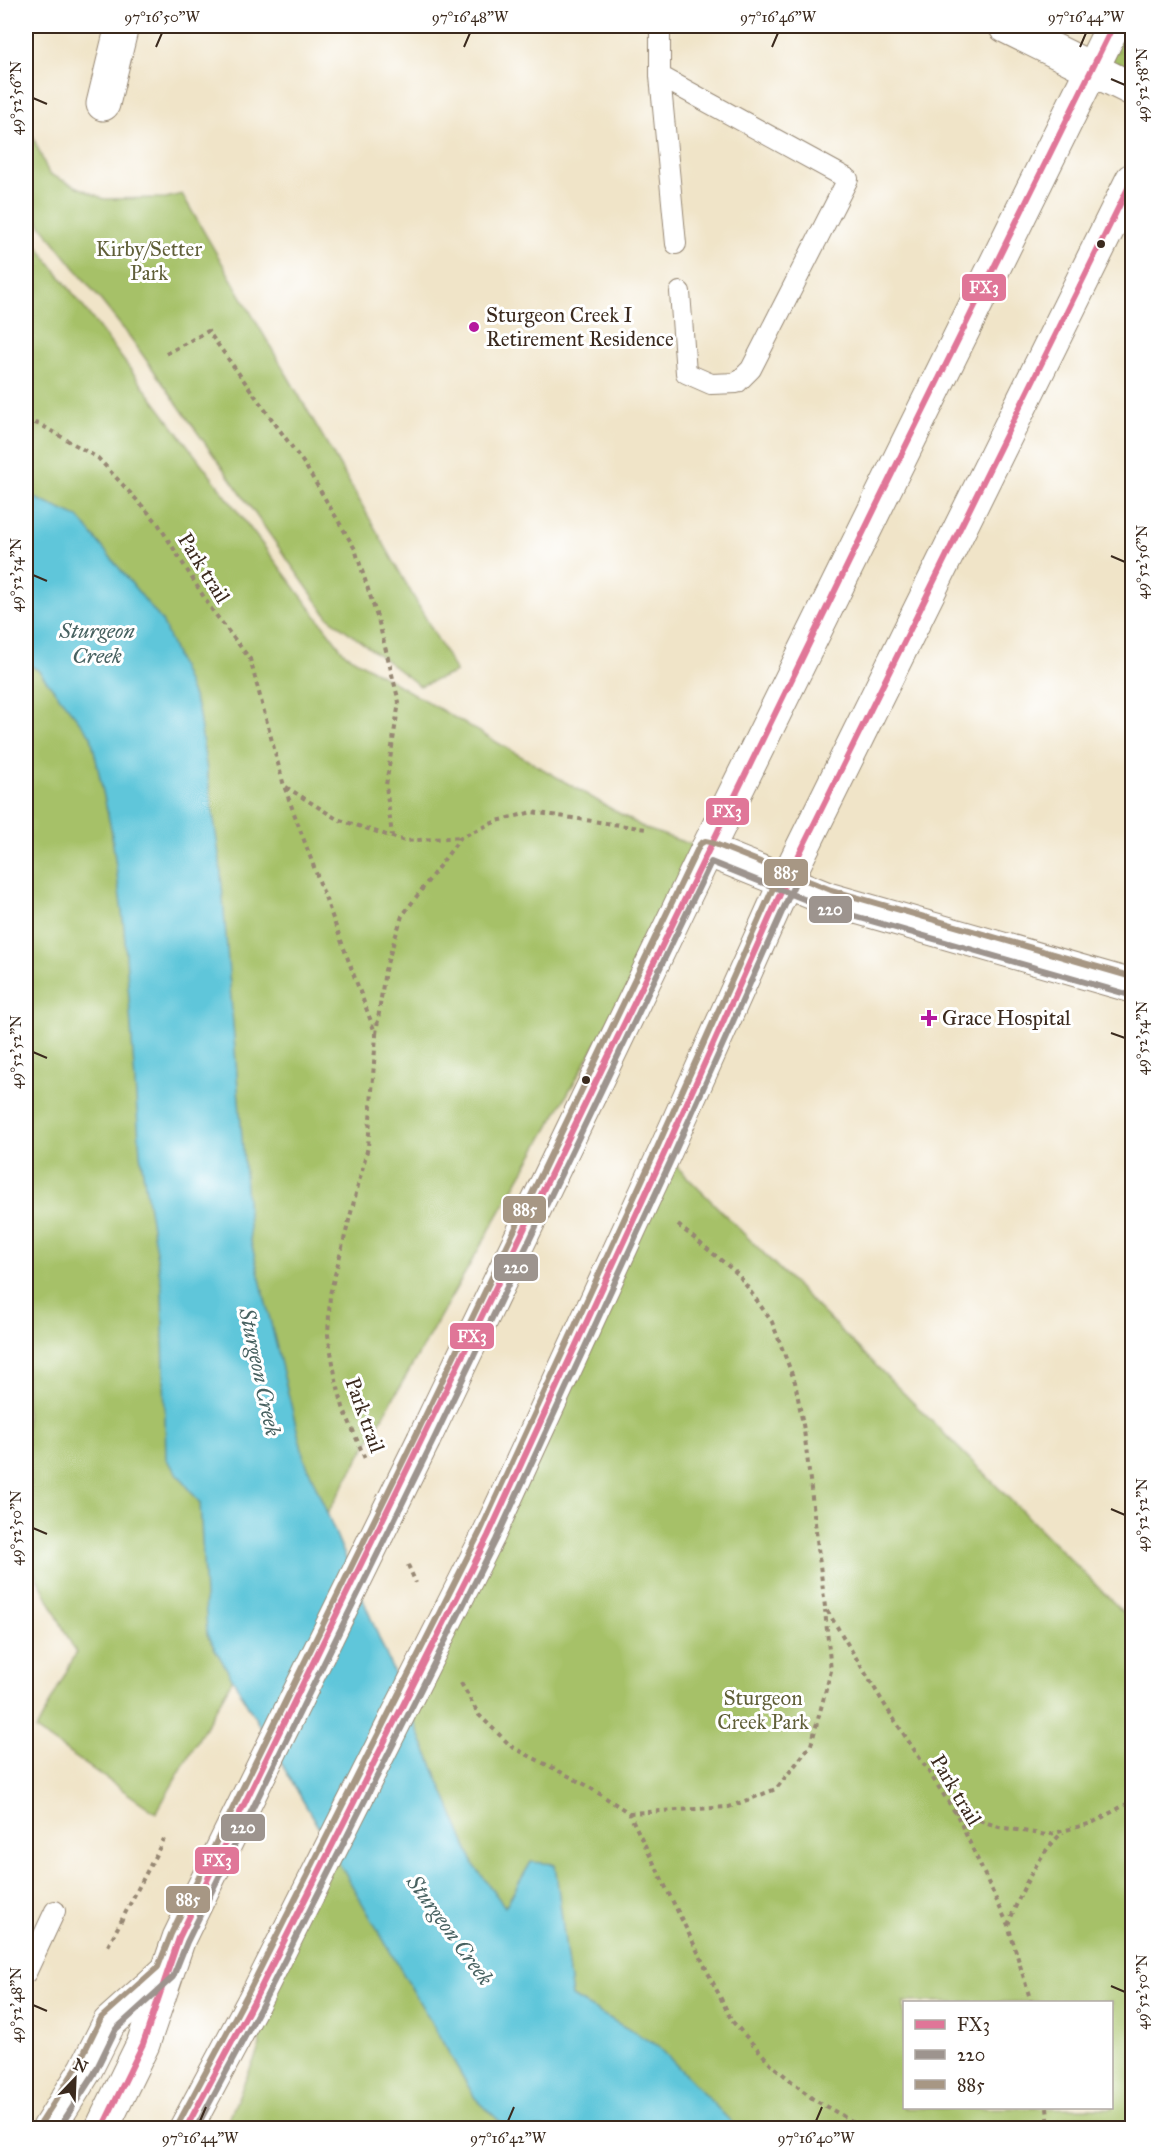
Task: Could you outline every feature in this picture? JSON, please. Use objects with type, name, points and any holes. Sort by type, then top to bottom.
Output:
[{"type":"main road","points":[[104,104],[123,26]]},
{"type":"main road","points":[[1005,26],[1132,89]]},
{"type":"main road","points":[[102,2128],[143,2044],[166,1972],[196,1901],[424,1439],[707,850],[1113,26]]},
{"type":"main road","points":[[186,2128],[254,2001],[488,1536],[669,1143],[786,881],[1132,180]]},
{"type":"main road","points":[[707,850],[828,900],[1132,987]]},
{"type":"main road","points":[[49,2128],[86,2069],[109,2023],[166,1972]]},
{"type":"lane","points":[[660,26],[660,76],[676,244]]},
{"type":"lane","points":[[660,76],[848,179],[752,369],[737,383],[711,384],[686,373],[680,292]]},
{"type":"lane","points":[[26,1973],[55,1911]]},
{"type":"path","points":[[166,354],[208,331],[305,465],[355,549],[379,623],[399,702],[386,785],[392,836]]},
{"type":"path","name":"Park trail","points":[[26,420],[41,425],[98,458],[157,522],[212,610],[250,659],[284,786],[376,1035]]},
{"type":"path","name":"Park trail","points":[[284,786],[337,819],[405,841],[461,837],[497,821],[532,812],[646,829]]},
{"type":"path","name":"Park trail","points":[[369,1470],[343,1407],[336,1380],[328,1335],[330,1293],[368,1147],[376,1035],[385,970],[402,916],[461,837]]},
{"type":"path","name":"Park trail","points":[[628,1813],[729,1807],[776,1789],[811,1745],[831,1671],[804,1430],[795,1382],[772,1322],[738,1274],[673,1221]]},
{"type":"path","points":[[408,1563],[417,1585]]},
{"type":"path","name":"Park trail","points":[[825,1607],[954,1810],[1008,1925],[1031,2001]]},
{"type":"path","points":[[458,1678],[479,1715],[512,1747],[586,1785],[628,1813],[732,2021],[772,2066],[813,2099],[857,2124],[870,2128]]},
{"type":"path","points":[[954,1810],[999,1827],[1047,1835],[1092,1823],[1132,1801]]},
{"type":"path","points":[[1008,1925],[1023,1888],[1048,1846],[1065,1830]]},
{"type":"path","points":[[108,1946],[164,1839]]},
{"type":"path","points":[[1047,2109],[1049,2128]]},
{"type":"green space","points":[[1113,26],[1132,26],[1132,89],[1092,68]]},
{"type":"green space","name":"Kirby/Setter Park","points":[[26,121],[49,174],[104,199],[166,198],[182,194],[456,672],[420,686],[328,617],[130,337],[39,223],[26,186]]},
{"type":"green space","points":[[26,224],[29,235],[345,654],[646,829],[707,850],[156,1813],[36,1730],[76,1653],[26,1556]]},
{"type":"green space","name":"Sturgeon Creek Park","points":[[664,1154],[1132,1621],[1132,2128],[225,2128],[260,2046],[254,2001]]},
{"type":"water","name":"Sturgeon Creek","points":[[26,494],[78,517],[162,621],[198,709],[220,861],[250,1238],[304,1458],[474,1865],[505,1907],[531,1862],[555,1864],[572,1997],[658,2046],[737,2128],[507,2128],[475,2098],[207,1635],[200,1503],[166,1459],[162,1289],[140,1154],[124,928],[111,829],[91,736],[38,670],[26,663]]},
{"type":"transit line","name":"FX3","points":[[102,2128],[143,2044],[179,1938],[882,494],[1113,26]]},
{"type":"transit line","name":"FX3","points":[[186,2128],[254,2001],[488,1536],[664,1154],[786,881],[1132,180]]},
{"type":"transit line","name":"885","points":[[41,2123],[78,2065],[101,2018],[158,1967],[171,1934],[416,1435],[700,844],[705,841],[710,842],[831,890],[1132,977]]},
{"type":"transit line","name":"220","points":[[59,2128],[94,2074],[116,2029],[173,1977],[187,1942],[432,1443],[711,862],[826,908],[1130,995]]},
{"type":"transit line","name":"885","points":[[178,2124],[246,1997],[480,1532],[656,1150],[778,877]]},
{"type":"transit line","name":"220","points":[[196,2128],[262,2005],[496,1540],[672,1158],[794,885]]},
{"type":"place","name":"Sturgeon Creek I Retirement Residence","points":[[474,327]]},
{"type":"place","name":"Grace Hospital","points":[[929,1018]]}]
